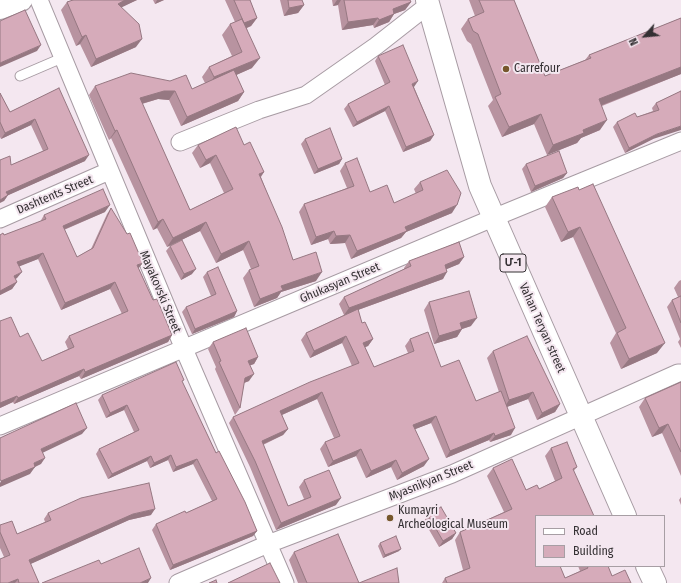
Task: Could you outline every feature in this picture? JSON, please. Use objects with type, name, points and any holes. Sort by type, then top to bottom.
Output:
[{"type":"main road","points":[[0,8],[21,0]]},
{"type":"main road","name":"Vahan Teryan street","points":[[427,3],[480,186],[625,515]]},
{"type":"main road","points":[[647,567],[655,583]]},
{"type":"street","name":"Mayakovski Street","points":[[39,0],[109,172],[284,583]]},
{"type":"street","points":[[180,142],[259,110],[306,95],[376,46],[427,3]]},
{"type":"street","name":"Ghukasyan Street","points":[[0,426],[493,218],[681,141]]},
{"type":"street","name":"Dashtents Street","points":[[0,218],[109,172]]},
{"type":"street","name":"Myasnikyan Street","points":[[178,583],[268,544],[452,474],[681,373]]},
{"type":"lane","points":[[20,76],[62,58]]},
{"type":"building","points":[[73,0],[125,0],[118,4],[139,24],[142,39],[96,59],[86,35],[82,37],[67,2]]},
{"type":"building","points":[[234,0],[250,0],[257,18],[244,23]]},
{"type":"building","points":[[288,0],[302,0],[304,5],[289,8]]},
{"type":"building","points":[[344,0],[410,0],[411,2],[393,9],[394,14],[379,20],[378,18],[348,22]]},
{"type":"building","points":[[479,0],[514,0],[545,76],[591,58],[589,55],[681,18],[681,67],[599,99],[607,120],[583,130],[584,133],[553,145],[541,114],[509,127],[495,97],[501,94],[478,34],[473,31],[468,19],[484,12]]},
{"type":"building","points":[[25,10],[41,45],[0,63],[0,21]]},
{"type":"building","points":[[242,19],[260,58],[214,77],[209,67],[242,52],[230,24]]},
{"type":"building","points":[[403,45],[418,81],[412,84],[434,135],[406,147],[389,106],[357,122],[348,104],[390,82],[378,56]]},
{"type":"building","points":[[234,70],[244,92],[187,117],[175,91],[164,91],[140,98],[190,210],[233,189],[216,155],[206,160],[198,145],[236,127],[244,145],[250,142],[264,172],[259,174],[282,227],[293,260],[316,252],[322,272],[281,286],[283,290],[260,299],[249,270],[259,266],[249,241],[221,254],[206,222],[173,238],[163,219],[158,222],[117,130],[115,131],[95,86],[131,73],[170,81],[186,75],[192,89]]},
{"type":"building","points":[[59,88],[89,155],[6,192],[8,195],[0,200],[0,160],[10,156],[11,165],[48,149],[35,119],[5,133],[0,122],[0,93],[10,112]]},
{"type":"building","points":[[681,91],[681,126],[657,134],[629,148],[617,122],[635,113],[637,117],[659,110],[656,103]]},
{"type":"building","points":[[330,128],[342,159],[318,169],[305,139]]},
{"type":"building","points":[[559,151],[567,173],[535,186],[526,164]]},
{"type":"building","points":[[357,158],[370,192],[387,185],[394,203],[423,190],[420,182],[447,170],[461,193],[457,205],[405,227],[407,231],[357,251],[350,235],[336,236],[334,231],[316,237],[304,204],[354,186],[345,163]]},
{"type":"building","points":[[593,184],[665,343],[629,359],[617,333],[626,328],[580,227],[568,232],[552,197],[578,187],[579,190]]},
{"type":"building","points":[[103,189],[110,205],[63,226],[77,257],[93,248],[111,208],[127,234],[130,233],[143,263],[137,265],[153,300],[157,299],[172,335],[85,372],[84,369],[18,398],[17,396],[0,403],[0,321],[11,317],[20,337],[28,333],[42,361],[74,347],[69,336],[128,311],[115,282],[65,303],[43,253],[17,262],[22,272],[14,276],[17,282],[0,291],[0,235],[3,233],[4,235],[46,219],[44,215]]},
{"type":"building","points":[[182,240],[196,269],[184,274],[170,246]]},
{"type":"building","points":[[459,242],[464,257],[445,265],[447,272],[349,308],[344,297],[411,266],[409,261]]},
{"type":"building","points":[[218,267],[237,311],[195,329],[186,307],[216,294],[207,272]]},
{"type":"building","points":[[469,291],[477,318],[460,323],[462,329],[439,336],[429,302]]},
{"type":"building","points":[[681,296],[681,323],[672,300]]},
{"type":"building","points":[[358,309],[362,323],[365,322],[373,339],[363,343],[374,367],[414,351],[410,339],[428,332],[441,367],[459,360],[476,401],[501,391],[515,428],[495,436],[494,433],[450,451],[436,416],[413,425],[429,459],[402,473],[396,460],[371,471],[361,449],[333,461],[325,442],[340,436],[322,392],[280,411],[288,429],[262,441],[288,506],[311,497],[304,480],[329,470],[341,498],[281,523],[255,461],[233,417],[310,382],[359,363],[346,336],[314,351],[306,333]]},
{"type":"building","points":[[246,328],[258,357],[248,361],[254,374],[245,378],[240,408],[219,362],[221,361],[213,342]]},
{"type":"building","points":[[527,336],[560,404],[542,413],[533,392],[509,400],[493,351]]},
{"type":"building","points":[[176,362],[184,380],[182,381],[216,453],[219,451],[245,502],[257,531],[173,565],[156,524],[217,499],[197,459],[176,467],[171,455],[154,463],[151,456],[112,474],[99,449],[139,430],[127,405],[110,413],[102,395]]},
{"type":"building","points":[[681,382],[681,452],[668,424],[659,428],[645,398]]},
{"type":"building","points":[[76,403],[87,428],[41,449],[45,458],[34,463],[35,467],[1,481],[0,438]]},
{"type":"building","points":[[567,442],[577,467],[573,469],[594,515],[535,515],[535,567],[560,567],[565,578],[588,567],[608,567],[612,576],[625,570],[631,583],[447,583],[445,578],[470,568],[460,532],[512,509],[493,468],[512,459],[526,490],[537,485],[539,489],[562,478],[551,448]]},
{"type":"building","points":[[149,483],[155,509],[133,514],[29,560],[39,583],[19,583],[18,579],[8,583],[0,583],[0,559],[10,555],[0,532],[0,525],[12,521],[17,534],[51,520],[48,513],[81,498]]},
{"type":"building","points":[[441,507],[456,533],[443,541],[428,515]]},
{"type":"building","points":[[338,534],[359,583],[307,583],[294,552]]},
{"type":"building","points":[[396,536],[401,549],[385,555],[380,543]]},
{"type":"building","points":[[139,548],[151,578],[140,583],[42,583],[99,560],[101,564]]},
{"type":"building","points":[[270,563],[280,583],[228,583]]},
{"type":"building","points":[[397,568],[399,583],[359,583]]},
{"type":"building","points":[[216,580],[217,583],[209,583]]},
{"type":"place","name":"Carrefour","points":[[506,69]]},
{"type":"place","name":"Kumayri Archeological Museum","points":[[390,518]]}]
